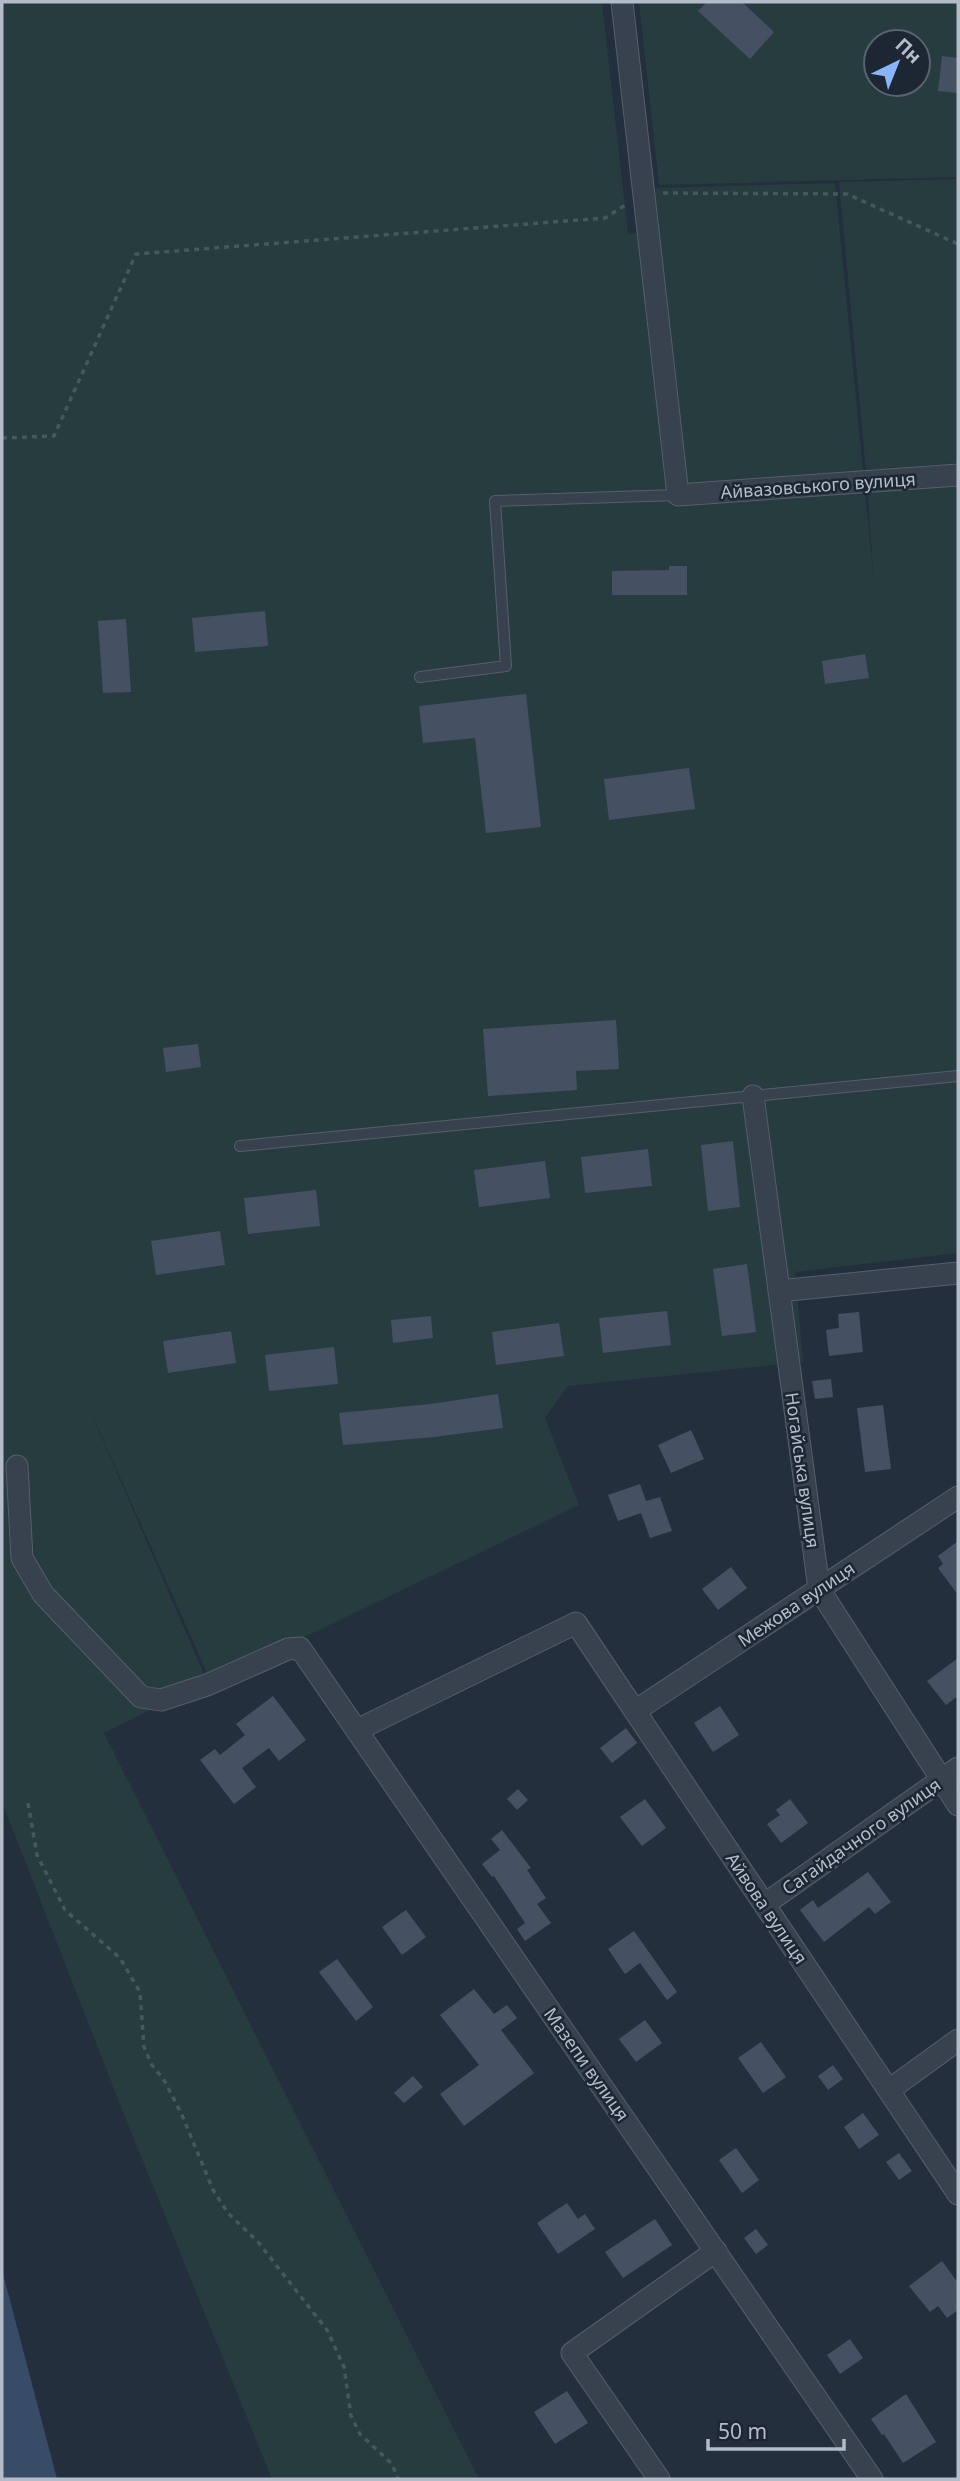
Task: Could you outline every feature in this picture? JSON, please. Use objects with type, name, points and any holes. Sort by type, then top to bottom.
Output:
[{"type":"street","points":[[622,2],[678,495]]},
{"type":"street","name":"Айвазовського вулиця","points":[[678,495],[958,475]]},
{"type":"street","name":"Ногайська вулиця","points":[[753,1096],[819,1589],[940,1781],[958,1805]]},
{"type":"street","points":[[779,1291],[958,1273]]},
{"type":"street","name":"Мазепи вулиця","points":[[17,1466],[22,1558],[43,1594],[141,1697],[162,1700],[207,1685],[288,1649],[300,1648],[872,2479]]},
{"type":"street","name":"Межова вулиця","points":[[635,1711],[958,1497]]},
{"type":"street","name":"Айвова вулиця","points":[[357,1730],[576,1623],[958,2193]]},
{"type":"street","name":"Сагайдачного вулиця","points":[[765,1904],[958,1768]]},
{"type":"street","points":[[889,2090],[958,2040]]},
{"type":"street","points":[[659,2479],[572,2353],[716,2251]]},
{"type":"lane","points":[[420,677],[506,666],[495,501],[678,495]]},
{"type":"lane","points":[[240,1146],[958,1076]]},
{"type":"path","points":[[2,438],[54,436],[136,254],[605,218],[644,193],[847,194],[958,244]]},
{"type":"path","points":[[28,1803],[37,1855],[65,1910],[120,1958],[140,1992],[144,2047],[182,2115],[213,2190],[228,2213],[258,2242],[327,2330],[344,2367],[351,2416],[360,2434],[392,2464],[398,2479]]},
{"type":"green space","points":[[2,2],[602,2],[628,234],[659,232],[655,188],[835,183],[874,583],[867,486],[958,480],[958,1253],[795,1272],[803,1362],[568,1386],[545,1418],[579,1505],[211,1682],[79,1385],[207,1681],[104,1733],[479,2479],[272,2479],[123,2112],[2,1802]]},
{"type":"green space","points":[[639,2],[958,2],[958,177],[659,185]]},
{"type":"green space","points":[[958,179],[958,463],[866,470],[839,182]]},
{"type":"water","points":[[2,2270],[57,2479],[2,2479]]},
{"type":"building","points":[[707,2],[742,2],[774,32],[750,59],[698,11]]},
{"type":"building","points":[[942,56],[958,58],[958,93],[938,91]]},
{"type":"building","points":[[669,566],[687,566],[687,595],[612,595],[612,571],[669,570]]},
{"type":"building","points":[[265,611],[268,646],[195,652],[192,618]]},
{"type":"building","points":[[126,619],[131,692],[103,693],[98,621]]},
{"type":"building","points":[[865,654],[869,678],[825,684],[822,661]]},
{"type":"building","points":[[526,694],[541,827],[486,833],[475,738],[423,743],[419,706]]},
{"type":"building","points":[[689,768],[695,809],[609,820],[604,779]]},
{"type":"building","points":[[616,1020],[619,1069],[576,1071],[577,1090],[488,1096],[483,1029]]},
{"type":"building","points":[[198,1044],[201,1067],[166,1072],[163,1048]]},
{"type":"building","points":[[733,1141],[740,1207],[708,1211],[701,1145]]},
{"type":"building","points":[[648,1149],[652,1186],[585,1193],[581,1157]]},
{"type":"building","points":[[545,1161],[550,1198],[479,1207],[474,1170]]},
{"type":"building","points":[[316,1190],[320,1226],[248,1234],[244,1198]]},
{"type":"building","points":[[220,1231],[225,1265],[156,1275],[151,1241]]},
{"type":"building","points":[[747,1264],[756,1332],[722,1336],[713,1269]]},
{"type":"building","points":[[667,1311],[671,1345],[603,1353],[599,1318]]},
{"type":"building","points":[[859,1312],[863,1352],[829,1356],[826,1330],[839,1328],[838,1314]]},
{"type":"building","points":[[431,1316],[433,1338],[393,1343],[391,1320]]},
{"type":"building","points":[[559,1323],[564,1356],[496,1365],[492,1332]]},
{"type":"building","points":[[231,1331],[236,1363],[168,1373],[163,1341]]},
{"type":"building","points":[[334,1347],[338,1384],[269,1391],[265,1355]]},
{"type":"building","points":[[831,1379],[833,1397],[815,1399],[812,1381]]},
{"type":"building","points":[[498,1394],[503,1428],[343,1445],[339,1413]]},
{"type":"building","points":[[883,1405],[891,1469],[865,1472],[857,1408]]},
{"type":"building","points":[[691,1430],[704,1459],[671,1473],[658,1445]]},
{"type":"building","points":[[640,1484],[646,1501],[660,1497],[672,1531],[650,1538],[641,1513],[618,1521],[608,1495]]},
{"type":"building","points":[[958,1541],[958,1595],[938,1568],[943,1564],[938,1556]]},
{"type":"building","points":[[731,1567],[747,1588],[718,1610],[702,1589]]},
{"type":"building","points":[[958,1658],[958,1696],[946,1705],[927,1681]]},
{"type":"building","points":[[273,1696],[306,1740],[279,1761],[269,1748],[242,1768],[256,1787],[234,1804],[200,1760],[215,1749],[220,1755],[245,1735],[236,1724]]},
{"type":"building","points":[[720,1706],[739,1735],[713,1752],[694,1723]]},
{"type":"building","points":[[626,1728],[637,1743],[612,1763],[600,1748]]},
{"type":"building","points":[[518,1789],[528,1800],[517,1810],[507,1799]]},
{"type":"building","points":[[645,1799],[666,1828],[642,1846],[620,1817]]},
{"type":"building","points":[[790,1799],[808,1823],[781,1843],[767,1824],[780,1815],[776,1810]]},
{"type":"building","points":[[502,1830],[531,1868],[527,1870],[546,1898],[537,1904],[551,1923],[525,1941],[517,1929],[525,1923],[494,1876],[492,1877],[482,1864],[500,1850],[491,1839]]},
{"type":"building","points":[[868,1872],[891,1902],[875,1914],[869,1907],[824,1942],[800,1910],[813,1900],[818,1908]]},
{"type":"building","points":[[406,1910],[426,1937],[402,1955],[382,1927]]},
{"type":"building","points":[[634,1931],[677,1992],[667,2000],[640,1963],[625,1974],[608,1949]]},
{"type":"building","points":[[337,1959],[373,2007],[356,2021],[319,1972]]},
{"type":"building","points":[[474,1989],[494,2014],[507,2005],[517,2018],[501,2030],[534,2073],[464,2126],[440,2094],[479,2065],[440,2015]]},
{"type":"building","points":[[645,2020],[662,2043],[636,2062],[619,2039]]},
{"type":"building","points":[[761,2042],[786,2077],[763,2093],[738,2058]]},
{"type":"building","points":[[833,2065],[843,2079],[828,2090],[818,2076]]},
{"type":"building","points":[[413,2076],[423,2087],[404,2103],[394,2093]]},
{"type":"building","points":[[863,2113],[879,2135],[859,2149],[844,2127]]},
{"type":"building","points":[[736,2148],[759,2180],[742,2193],[719,2160]]},
{"type":"building","points":[[899,2153],[912,2171],[899,2180],[886,2162]]},
{"type":"building","points":[[567,2203],[578,2219],[585,2214],[595,2229],[558,2254],[537,2223]]},
{"type":"building","points":[[655,2219],[672,2245],[623,2278],[605,2252]]},
{"type":"building","points":[[756,2229],[768,2245],[756,2254],[744,2238]]},
{"type":"building","points":[[942,2261],[958,2283],[958,2310],[947,2318],[938,2306],[930,2312],[909,2286]]},
{"type":"building","points":[[850,2339],[863,2358],[840,2374],[827,2355]]},
{"type":"building","points":[[567,2391],[588,2423],[555,2444],[534,2412]]},
{"type":"building","points":[[906,2394],[936,2442],[903,2463],[871,2419]]}]
